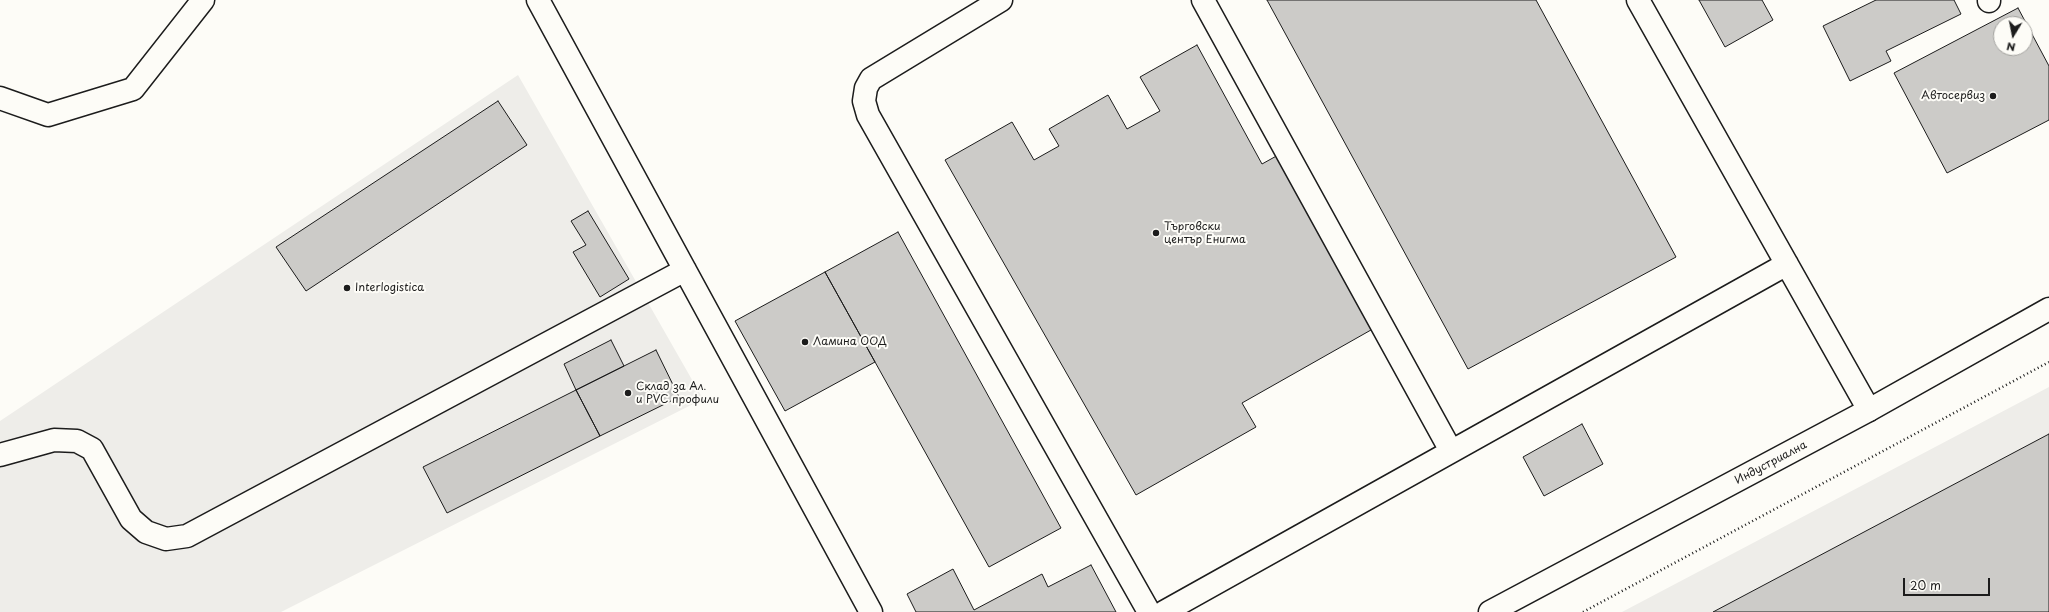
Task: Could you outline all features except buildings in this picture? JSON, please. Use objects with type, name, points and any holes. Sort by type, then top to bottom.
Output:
[{"type":"street","points":[[0,98],[48,115],[133,89],[203,0]]},
{"type":"street","points":[[538,0],[871,612]]},
{"type":"street","points":[[1001,0],[871,78],[866,88],[864,101],[868,115],[1149,612]]},
{"type":"street","points":[[1203,0],[1451,451]]},
{"type":"street","points":[[1638,0],[1869,410]]},
{"type":"street","points":[[1164,612],[1786,264]]},
{"type":"street","points":[[0,455],[54,440],[76,442],[92,449],[131,518],[146,532],[166,539],[187,536],[685,270]]},
{"type":"street","name":"Индустриална","points":[[1490,612],[1869,410],[2049,309]]},
{"type":"path","points":[[1583,612],[2049,362]]},
{"type":"shaded area","points":[[518,75],[703,399],[281,612],[0,612],[0,421]]},
{"type":"shaded area","points":[[2049,387],[2049,612],[1622,612]]},
{"type":"place","name":"Автосервиз","points":[[1993,96]]},
{"type":"place","name":"Търговски център Енигма","points":[[1156,233]]},
{"type":"place","name":"Interlogistica","points":[[347,288]]},
{"type":"place","name":"Ламина ООД","points":[[805,342]]},
{"type":"place","name":"Склад за Ал. и PVC профили","points":[[628,393]]}]
